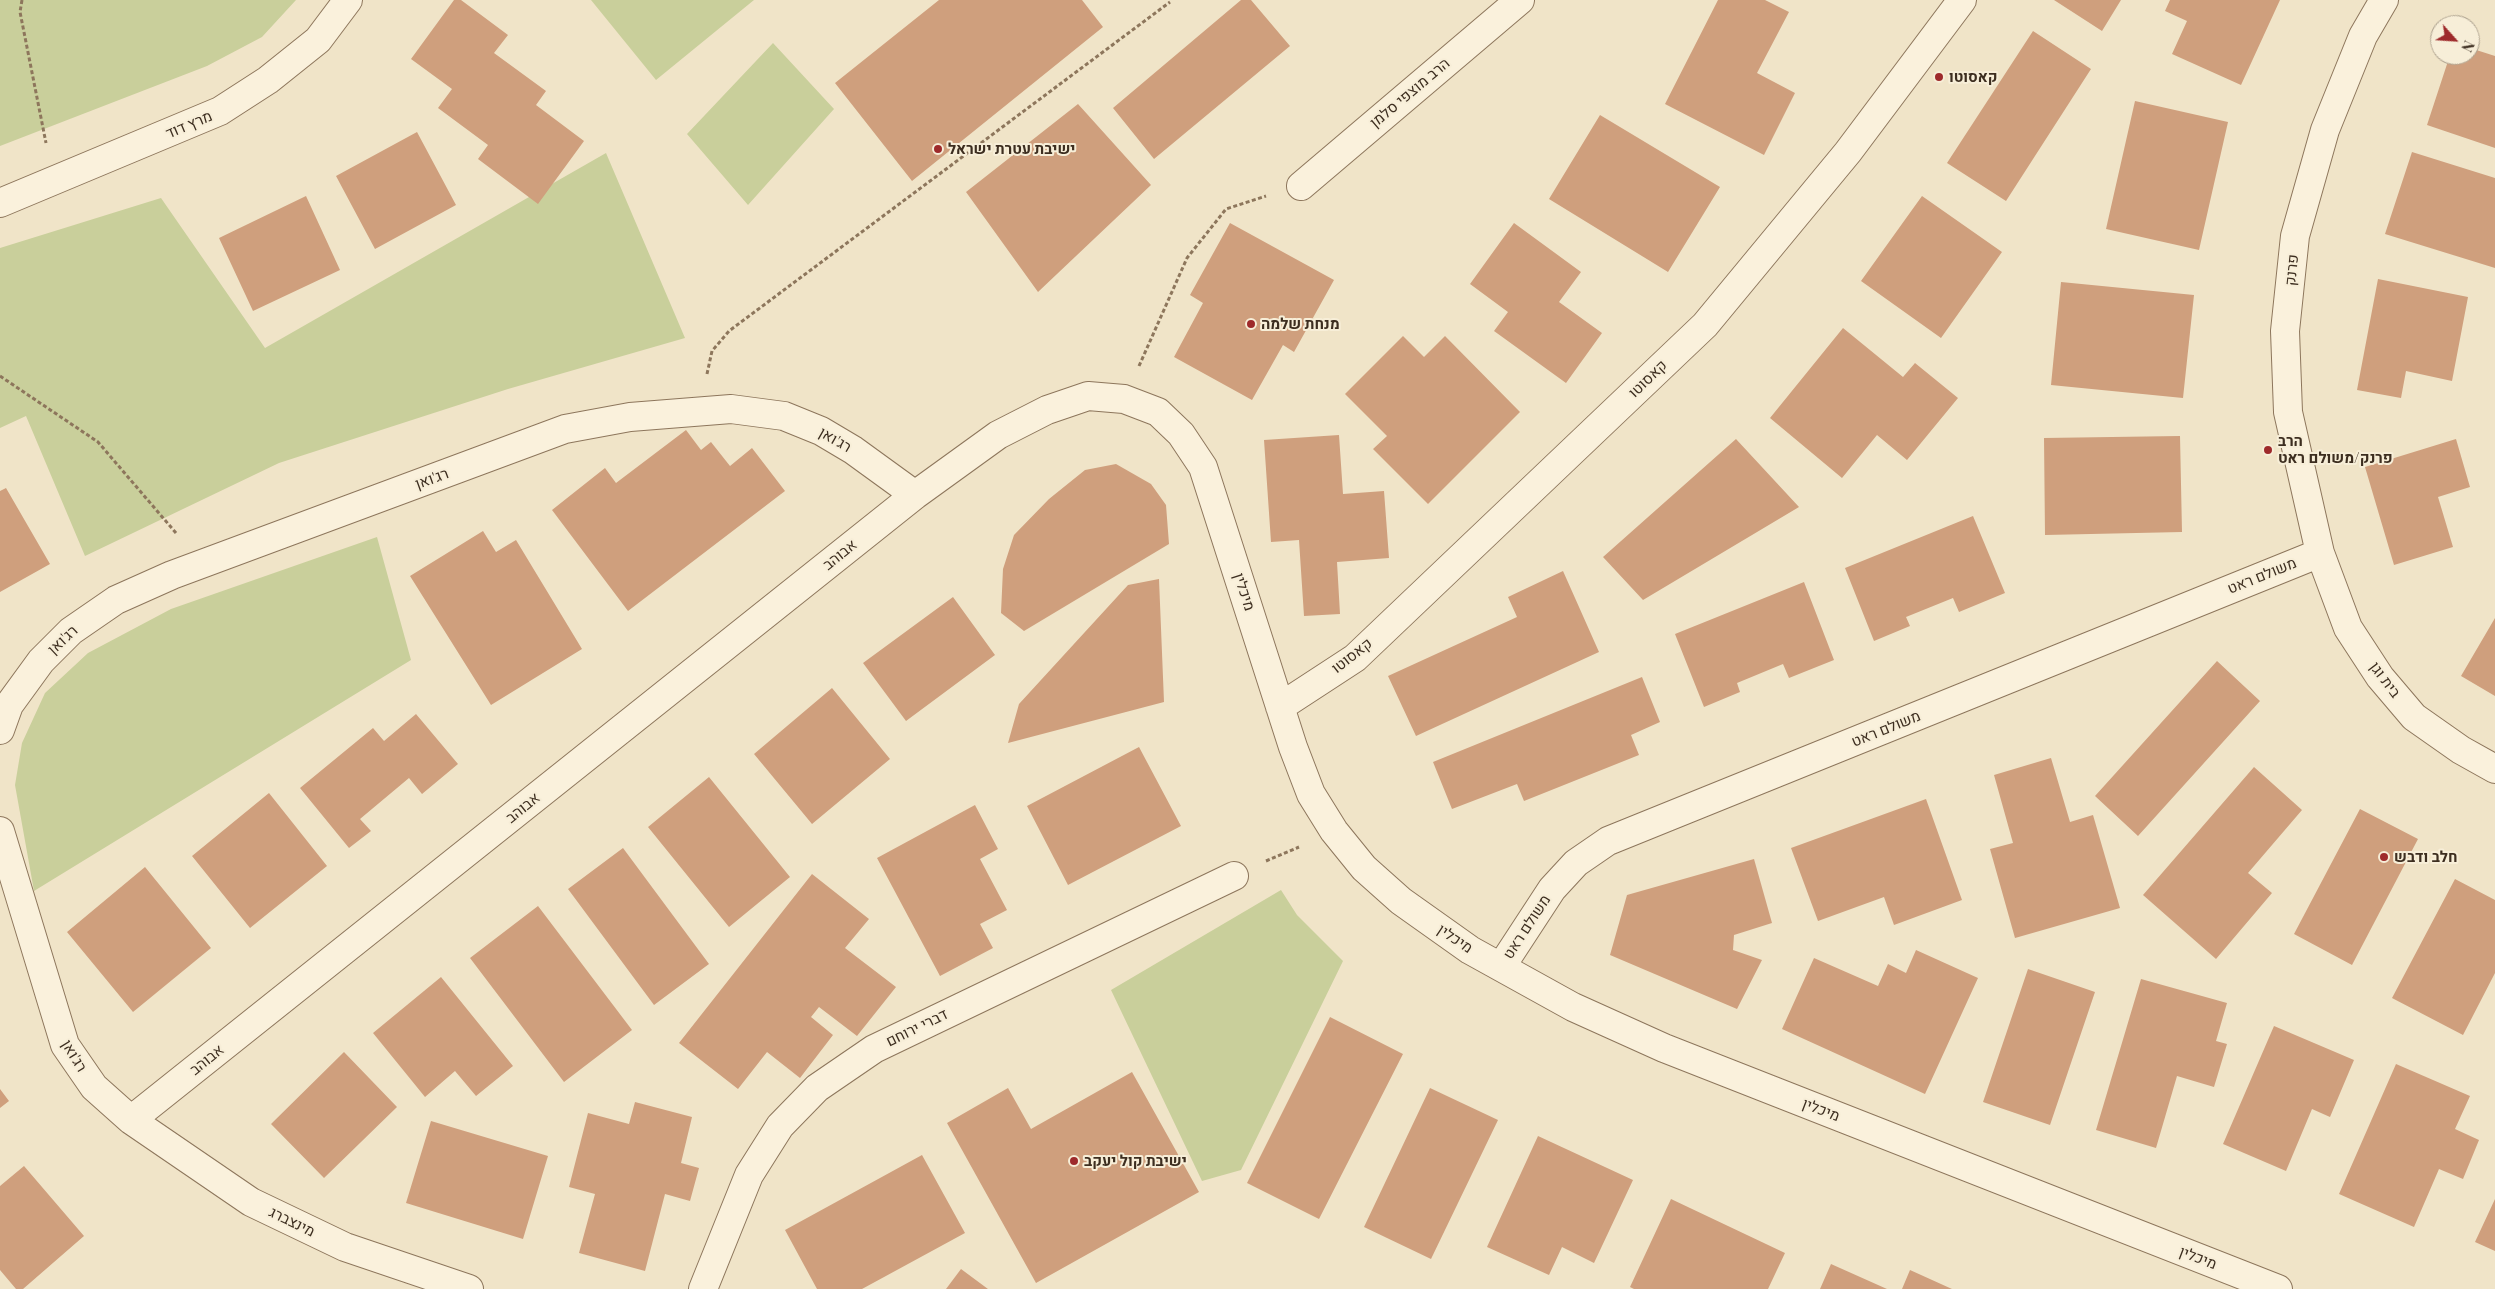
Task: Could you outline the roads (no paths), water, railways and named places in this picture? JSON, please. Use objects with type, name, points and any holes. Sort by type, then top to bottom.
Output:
[{"type":"street","name":"מרץ דוד","points":[[0,203],[220,111],[268,80],[318,40],[348,0]]},
{"type":"street","name":"הרב מוצפי סלמן","points":[[1300,186],[1520,0]]},
{"type":"street","name":"קאסוטו","points":[[1280,707],[1355,658],[1705,325],[1848,152],[1962,0]]},
{"type":"street","name":"פרנק","points":[[2320,553],[2288,412],[2285,331],[2295,236],[2325,130],[2363,36],[2384,0]]},
{"type":"street","name":"מיכלין","points":[[915,495],[998,435],[1047,410],[1088,396],[1124,398],[1158,412],[1181,434],[1203,467],[1280,707],[1311,794],[1334,831],[1364,868],[1400,901],[1470,950],[1573,1007],[1664,1048],[2278,1289]]},
{"type":"street","name":"רג'ואן","points":[[0,730],[8,705],[42,661],[71,631],[116,600],[202,564],[565,430],[630,417],[731,409],[784,416],[821,431],[853,450],[915,495]]},
{"type":"street","name":"אבוהב","points":[[131,1120],[915,495]]},
{"type":"street","name":"בית וגן","points":[[2320,553],[2348,628],[2380,677],[2414,717],[2461,750],[2495,769]]},
{"type":"street","name":"משולם ראט","points":[[1501,967],[1552,889],[1576,863],[1608,842],[2320,553]]},
{"type":"street","name":"רג'ואן","points":[[0,831],[65,1045],[94,1088],[131,1120]]},
{"type":"street","name":"דברי ירוחם","points":[[703,1289],[749,1175],[780,1126],[817,1088],[874,1049],[1234,876]]},
{"type":"street","name":"מינצברג","points":[[131,1120],[251,1202],[345,1247],[469,1289]]},
{"type":"place","name":"קאסוטו","points":[[1939,77]]},
{"type":"place","name":"ישיבת עטרת ישראל","points":[[938,149]]},
{"type":"place","name":"מנחת שלמה","points":[[1251,324]]},
{"type":"place","name":"הרב פרנק/משולם ראט","points":[[2268,450]]},
{"type":"place","name":"חלב ודבש","points":[[2384,857]]},
{"type":"place","name":"ישיבת קול יעקב","points":[[1074,1161]]}]
